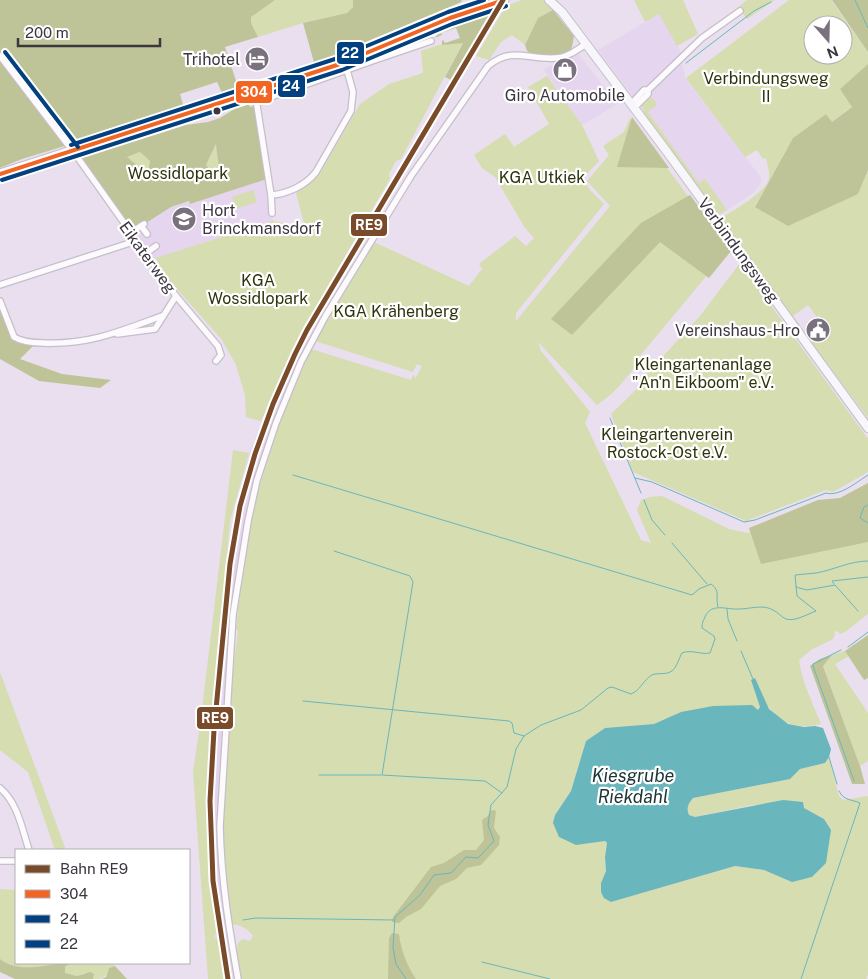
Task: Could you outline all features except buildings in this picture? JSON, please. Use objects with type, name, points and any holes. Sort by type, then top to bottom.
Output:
[{"type":"main road","points":[[0,174],[340,64],[484,4],[504,0]]},
{"type":"main road","name":"Verbindungsweg","points":[[549,0],[562,12]]},
{"type":"main road","name":"Verbindungsweg","points":[[556,0],[562,12],[632,106],[642,116],[868,428]]},
{"type":"street","points":[[632,106],[648,94],[648,90],[669,68],[702,38],[740,11]]},
{"type":"street","points":[[257,102],[431,41]]},
{"type":"street","points":[[238,979],[225,900],[220,826],[233,615],[248,521],[257,480],[278,416],[301,362],[325,317],[410,176],[488,66],[500,58],[511,55],[521,54],[543,58],[560,57],[586,44]]},
{"type":"street","name":"Eikaterweg","points":[[0,56],[73,150],[176,296],[218,346],[221,354],[216,361]]},
{"type":"street","points":[[272,195],[281,194],[296,188],[306,182],[316,172],[351,110],[353,92],[347,70]]},
{"type":"street","points":[[255,93],[272,195],[272,214]]},
{"type":"street","points":[[130,233],[143,225],[147,234]]},
{"type":"street","points":[[0,285],[136,241]]},
{"type":"street","points":[[145,254],[156,246]]},
{"type":"street","points":[[114,334],[152,330],[157,326],[176,296]]},
{"type":"street","points":[[0,301],[12,334],[17,339],[33,343],[74,344],[114,334],[162,316]]},
{"type":"street","points":[[0,788],[8,794],[13,803],[29,849]]},
{"type":"street","points":[[0,861],[15,861]]},
{"type":"shaded area","points":[[659,14],[680,50],[685,78],[762,179],[753,193],[727,210],[705,179],[699,183],[648,112],[645,113],[598,50]]},
{"type":"shaded area","points":[[578,54],[613,98],[621,102],[582,125],[544,70]]},
{"type":"shaded area","points":[[269,178],[273,221],[155,258],[151,262],[132,232],[171,207],[190,201],[191,204]]},
{"type":"shaded area","points":[[301,337],[309,340],[288,384],[271,427],[248,503],[232,615],[217,825],[221,896],[235,979],[224,979],[212,936],[203,829],[216,651],[227,549],[249,453],[280,379]]},
{"type":"green space","points":[[0,0],[275,0],[251,17],[251,23],[258,37],[225,47],[239,90],[222,93],[217,82],[180,94],[184,108],[173,113],[22,159],[0,168]]},
{"type":"green space","points":[[275,0],[353,0],[353,7],[347,13],[303,23],[258,37],[251,23],[251,17]]},
{"type":"green space","points":[[353,0],[462,0],[315,66],[303,23],[347,13],[353,7]]},
{"type":"green space","points":[[474,0],[406,31],[331,60]]},
{"type":"green space","points":[[522,0],[544,0],[553,10],[538,18],[525,45],[512,35],[501,42],[489,60],[476,56],[506,6]]},
{"type":"green space","points":[[634,0],[683,0],[698,34],[677,46],[659,14],[645,22]]},
{"type":"green space","points":[[747,0],[775,0],[747,19],[738,7]]},
{"type":"green space","name":"Verbindungsweg II","points":[[789,0],[831,0],[842,15],[803,15],[803,65],[853,65],[853,31],[868,52],[868,64],[840,89],[852,106],[832,122],[826,114],[793,138],[755,206],[858,194],[868,170],[868,418],[811,342],[828,332],[819,315],[817,317],[808,305],[793,316],[801,327],[796,326],[720,219],[756,195],[767,183],[769,171],[766,158],[763,159],[757,150],[745,157],[686,78]]},
{"type":"green space","points":[[832,0],[868,0],[868,52],[853,30],[853,15],[842,15]]},
{"type":"green space","points":[[553,10],[574,36],[571,49],[563,54],[551,56],[528,52],[525,45],[538,18]]},
{"type":"green space","points":[[493,11],[451,80],[445,77],[463,43],[442,45],[443,40],[445,43],[460,38],[456,28],[441,33],[442,35],[435,38],[439,32]]},
{"type":"green space","points":[[437,29],[430,40],[260,100],[262,97],[348,66]]},
{"type":"green space","name":"KGA Wossidlopark","points":[[463,42],[401,159],[396,161],[389,174],[390,179],[322,298],[290,359],[261,421],[246,417],[245,395],[236,365],[222,340],[170,281],[155,258],[273,221],[305,227],[296,193],[319,175],[360,104],[389,84],[423,73],[421,51],[439,45]]},
{"type":"green space","points":[[868,64],[868,170],[858,194],[788,226],[755,207],[793,138],[826,114],[832,122],[852,107],[840,89]]},
{"type":"green space","points":[[547,76],[582,125],[599,161],[582,179],[604,204],[516,313],[516,321],[610,206],[587,181],[609,155],[603,146],[624,132],[630,118],[728,250],[634,363],[635,366],[623,382],[597,405],[538,342],[541,351],[590,412],[585,423],[641,540],[651,543],[637,510],[641,500],[650,497],[662,496],[729,529],[747,533],[766,528],[868,487],[868,614],[845,632],[840,634],[837,631],[834,632],[833,639],[811,650],[799,660],[805,685],[821,724],[796,725],[778,717],[764,701],[751,680],[760,707],[758,710],[681,712],[654,724],[605,728],[586,741],[571,791],[555,815],[576,844],[605,841],[607,843],[606,871],[601,883],[611,902],[735,866],[764,870],[792,881],[812,877],[826,863],[824,819],[804,808],[752,805],[695,817],[689,815],[688,808],[693,798],[790,779],[800,769],[825,763],[829,757],[839,796],[843,800],[868,796],[868,974],[866,979],[241,979],[236,954],[238,943],[243,939],[250,941],[253,936],[243,927],[231,924],[225,881],[223,814],[232,677],[238,631],[236,629],[239,598],[249,529],[259,488],[284,409],[311,349],[411,380],[413,375],[415,379],[422,366],[417,364],[413,372],[315,341],[374,242],[469,286],[482,269],[479,264],[515,236],[526,246],[534,238],[525,228],[495,177],[482,168],[474,155],[505,134],[514,147],[549,124],[528,87]]},
{"type":"green space","points":[[647,99],[654,99],[657,105],[648,112],[699,183],[705,179],[727,210],[717,216],[643,115],[642,105]]},
{"type":"green space","name":"Wossidlopark","points":[[249,104],[250,107],[257,105],[267,179],[190,204],[189,201],[171,207],[132,232],[82,160],[82,158],[186,125],[220,118],[236,108]],"holes":[[[216,144],[219,169],[212,172],[206,165]],[[140,152],[150,161],[148,174],[127,157]]]},
{"type":"green space","points":[[632,117],[669,168],[617,167]]},
{"type":"green space","points":[[186,120],[187,122],[82,155],[84,153]]},
{"type":"green space","points":[[217,143],[219,169],[212,172],[206,165]]},
{"type":"green space","points":[[140,152],[150,161],[148,174],[127,157]]},
{"type":"green space","points":[[253,190],[257,202],[236,209],[232,197]]},
{"type":"green space","points":[[690,195],[731,251],[709,278],[660,242],[572,335],[551,319],[641,223]]},
{"type":"green space","points":[[740,263],[868,439],[868,472],[833,492],[826,490],[746,521],[633,472],[611,414],[643,383],[646,375],[700,316]]},
{"type":"green space","points":[[3,311],[12,334],[35,344],[20,359],[62,374],[111,380],[100,388],[39,381],[0,359],[0,313]]},
{"type":"green space","points":[[233,450],[249,453],[230,521],[210,739],[207,829],[216,932],[214,937],[219,941],[226,979],[208,979],[193,772]]},
{"type":"green space","points":[[868,483],[868,542],[761,564],[749,528],[818,500],[840,498]]},
{"type":"green space","points":[[868,635],[868,678],[864,680],[845,651]]},
{"type":"green space","points":[[845,651],[849,656],[835,664],[868,713],[868,761],[860,766],[823,665],[832,655]]},
{"type":"green space","points":[[832,655],[823,666],[865,784],[852,784],[810,666],[820,659]]},
{"type":"green space","points":[[0,672],[66,849],[55,849],[28,772],[0,750]]},
{"type":"green space","points":[[493,810],[496,811],[494,828],[500,837],[499,845],[481,865],[467,868],[456,879],[440,886],[421,909],[399,923],[392,922],[393,917],[431,867],[444,863],[464,850],[476,850],[484,840],[482,820]]},
{"type":"green space","points":[[0,889],[15,890],[15,964],[52,964],[34,969],[12,965],[0,959]]},
{"type":"green space","points":[[392,933],[399,934],[405,958],[416,979],[388,979],[389,938]]},
{"type":"green space","points":[[0,959],[8,964],[25,967],[69,964],[65,967],[65,973],[77,976],[90,972],[94,974],[93,979],[15,979],[0,972]]},
{"type":"green space","points":[[69,964],[114,964],[115,966],[109,968],[104,977],[100,979],[93,979],[94,974],[84,973],[77,976],[65,973],[65,967]]},
{"type":"green space","points":[[115,966],[127,979],[102,979],[106,977],[109,968]]},
{"type":"water","name":"Kiesgrube Riekdahl","points":[[755,678],[769,709],[788,724],[823,728],[831,749],[829,757],[825,763],[800,769],[790,779],[693,798],[688,806],[689,815],[695,817],[783,800],[803,802],[804,808],[824,819],[831,830],[826,863],[812,877],[792,882],[764,870],[735,866],[611,902],[604,898],[601,892],[601,883],[606,871],[607,843],[605,841],[576,845],[559,837],[553,823],[555,815],[571,791],[586,741],[605,728],[654,724],[681,712],[713,706],[752,705],[758,710],[760,707],[751,680]]},
{"type":"waterway","points":[[855,0],[868,28]]},
{"type":"waterway","points":[[686,63],[754,11],[771,2]]},
{"type":"waterway","points":[[610,418],[641,493]]},
{"type":"waterway","points":[[293,475],[692,595],[699,589],[711,584],[717,592],[718,607]]},
{"type":"waterway","points":[[635,478],[652,482],[744,522],[755,520],[826,493],[831,494],[842,491],[868,475]]},
{"type":"waterway","points":[[644,500],[652,520],[665,535]]},
{"type":"waterway","points":[[868,505],[864,507],[860,518],[868,523]]},
{"type":"waterway","points":[[672,543],[707,584]]},
{"type":"waterway","points":[[334,551],[410,576],[413,582],[382,775],[485,781],[502,793]]},
{"type":"waterway","points":[[406,979],[396,964],[393,948],[395,917],[420,895],[434,875],[451,873],[466,857],[478,858],[494,841],[488,825],[491,805],[507,787],[516,749],[524,736],[541,725],[581,710],[608,688],[612,687],[631,694],[651,675],[672,671],[682,653],[710,653],[715,639],[714,636],[702,628],[705,617],[711,610],[715,608],[765,607],[786,619],[797,619],[816,611],[797,596],[795,575],[816,573],[854,562],[868,561]]},
{"type":"waterway","points":[[834,584],[832,581],[868,577]]},
{"type":"waterway","points":[[796,587],[807,590],[835,585],[858,611]]},
{"type":"waterway","points":[[727,609],[728,619],[737,641]]},
{"type":"waterway","points":[[848,647],[868,632]]},
{"type":"waterway","points":[[841,650],[813,664],[813,666],[854,781]]},
{"type":"waterway","points":[[741,651],[753,679]]},
{"type":"waterway","points":[[303,701],[509,721],[512,723],[514,733],[524,736]]},
{"type":"waterway","points":[[829,757],[837,784]]},
{"type":"waterway","points":[[319,775],[381,775]]},
{"type":"waterway","points":[[801,979],[860,803],[845,798],[839,791]]},
{"type":"waterway","points":[[243,920],[256,918],[394,920]]},
{"type":"waterway","points":[[482,962],[550,979]]},
{"type":"railway","points":[[218,682],[213,810],[214,847],[217,892],[232,979]]},
{"type":"rail line","name":"RE9","points":[[228,979],[213,881],[210,801],[214,730],[230,564],[240,506],[255,454],[273,404],[307,330],[503,0]]},
{"type":"transit line","name":"22","points":[[71,145],[338,58],[448,12],[484,0]]},
{"type":"transit line","name":"304","points":[[0,174],[340,64],[450,18],[504,0]]},
{"type":"transit line","name":"24","points":[[2,180],[342,70],[452,24],[506,6]]},
{"type":"transit line","name":"22","points":[[5,52],[78,147]]},
{"type":"place","name":"Trihotel","points":[[257,59]]},
{"type":"place","name":"Giro Automobile","points":[[565,70]]},
{"type":"place","name":"Hort Brinckmansdorf","points":[[184,219]]},
{"type":"place","name":"Vereinshaus-Hro","points":[[818,330]]},
{"type":"park label","name":"KGA Utkiek","points":[[542,177]]},
{"type":"park label","name":"KGA Krähenberg","points":[[396,311]]},
{"type":"park label","name":"Kleingartenanlage \"An'n Eikboom\" e.V.","points":[[703,373]]},
{"type":"park label","name":"Kleingartenverein Rostock-Ost e.V.","points":[[667,443]]}]
